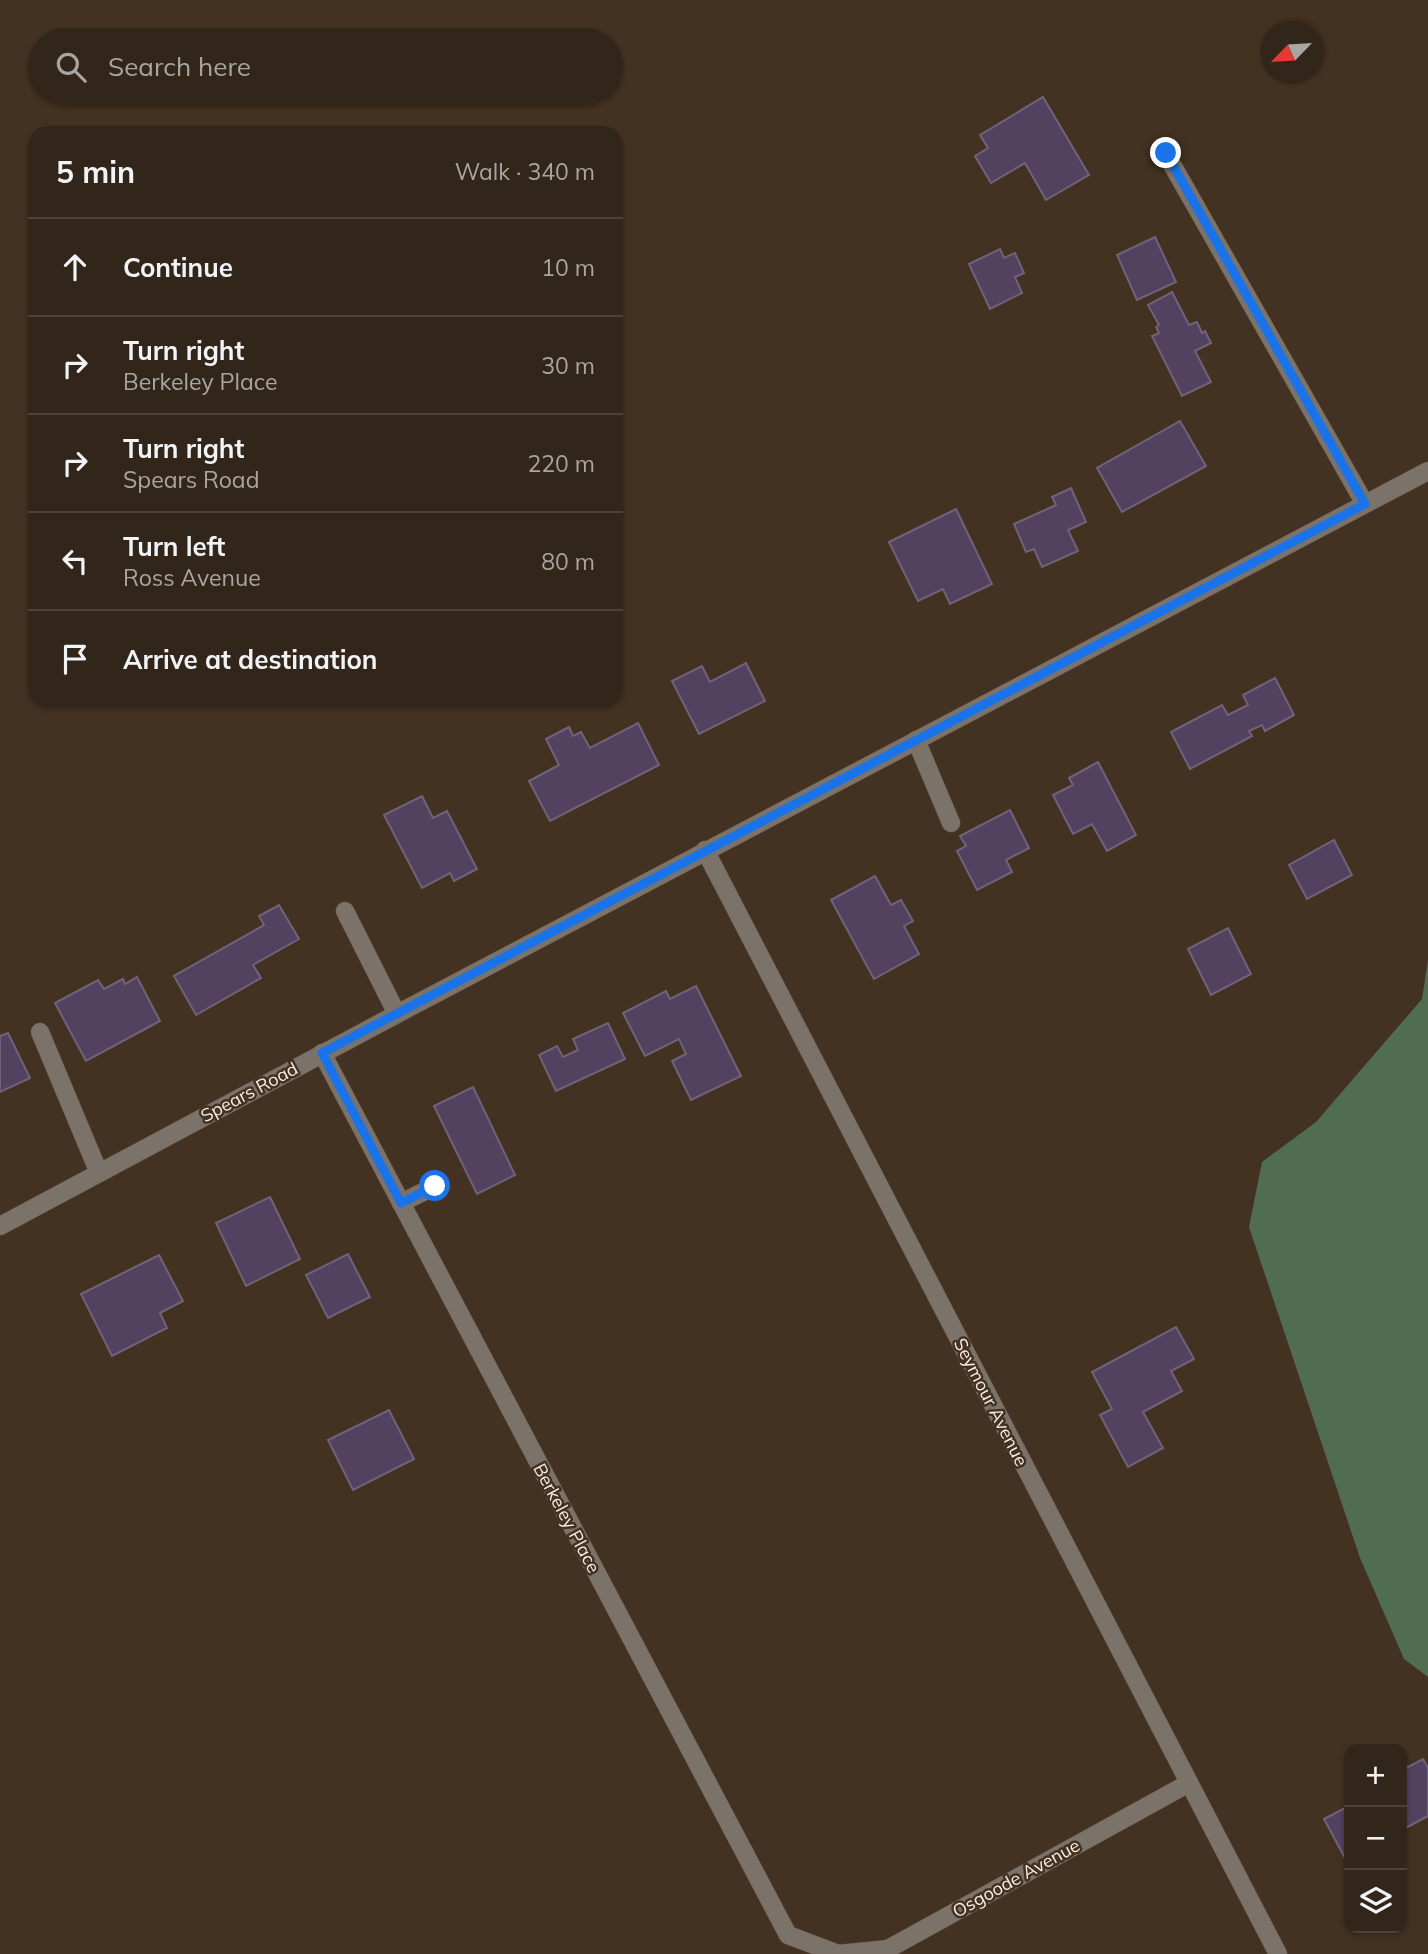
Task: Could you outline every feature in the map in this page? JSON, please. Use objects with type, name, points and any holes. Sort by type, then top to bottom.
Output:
[{"type":"street","points":[[1166,153],[1365,504]]},
{"type":"street","name":"Spears Road","points":[[0,1226],[705,850],[1428,471]]},
{"type":"street","points":[[916,740],[951,823]]},
{"type":"street","name":"Seymour Avenue","points":[[705,850],[1278,1954]]},
{"type":"street","points":[[345,911],[397,1014]]},
{"type":"street","points":[[40,1032],[99,1173]]},
{"type":"street","name":"Berkeley Place","points":[[322,1053],[788,1935],[838,1954]]},
{"type":"street","points":[[401,1203],[435,1186]]},
{"type":"street","name":"Osgoode Avenue","points":[[838,1954],[888,1949],[1189,1783]]},
{"type":"green space","points":[[1428,960],[1428,1677],[1404,1659],[1360,1558],[1249,1227],[1262,1162],[1316,1122],[1422,999]]},
{"type":"building","points":[[1043,97],[1089,175],[1046,200],[1025,163],[991,183],[975,156],[988,148],[980,135]]},
{"type":"building","points":[[1155,237],[1176,282],[1137,300],[1117,255]]},
{"type":"building","points":[[1000,249],[1004,258],[1015,253],[1024,273],[1015,277],[1022,293],[990,309],[969,264]]},
{"type":"building","points":[[1172,292],[1189,325],[1197,322],[1211,343],[1195,351],[1211,382],[1182,396],[1152,336],[1159,333],[1156,327],[1159,325],[1148,305]]},
{"type":"building","points":[[1180,421],[1206,466],[1122,512],[1097,468]]},
{"type":"building","points":[[1071,488],[1086,522],[1068,530],[1078,551],[1042,567],[1034,549],[1026,552],[1014,524],[1056,505],[1052,497]]},
{"type":"building","points":[[956,509],[992,584],[950,604],[943,589],[918,601],[889,542]]},
{"type":"building","points":[[746,663],[765,701],[699,734],[672,681],[702,666],[710,682]]},
{"type":"building","points":[[1275,678],[1294,715],[1265,731],[1262,725],[1249,731],[1252,736],[1190,769],[1171,732],[1222,705],[1228,715],[1248,705],[1243,695]]},
{"type":"building","points":[[638,723],[659,765],[550,821],[529,781],[559,765],[546,739],[569,727],[573,736],[581,732],[590,748]]},
{"type":"building","points":[[1098,762],[1136,835],[1107,851],[1092,824],[1073,834],[1053,795],[1073,785],[1069,778]]},
{"type":"building","points":[[422,796],[433,818],[447,811],[477,869],[454,881],[450,873],[422,888],[384,815]]},
{"type":"building","points":[[1010,810],[1029,848],[1006,860],[1012,872],[977,890],[957,851],[966,846],[960,836]]},
{"type":"building","points":[[1334,840],[1352,875],[1307,899],[1289,865]]},
{"type":"building","points":[[875,876],[891,905],[901,900],[913,921],[904,926],[919,954],[874,979],[831,900]]},
{"type":"building","points":[[279,905],[299,939],[253,965],[261,978],[196,1015],[174,976],[264,925],[259,916]]},
{"type":"building","points":[[1228,928],[1251,974],[1211,995],[1188,949]]},
{"type":"building","points":[[137,977],[160,1021],[86,1061],[55,1003],[98,980],[104,989],[123,979],[125,984]]},
{"type":"building","points":[[696,986],[741,1076],[691,1100],[672,1061],[686,1054],[679,1039],[645,1056],[623,1013],[666,991],[670,999]]},
{"type":"building","points":[[608,1023],[625,1059],[556,1091],[539,1055],[557,1046],[563,1057],[578,1050],[573,1039]]},
{"type":"building","points":[[8,1033],[30,1078],[0,1092],[0,1036]]},
{"type":"building","points":[[473,1087],[515,1175],[477,1194],[434,1106]]},
{"type":"building","points":[[270,1197],[300,1259],[246,1286],[216,1223]]},
{"type":"building","points":[[348,1254],[370,1297],[328,1318],[306,1275]]},
{"type":"building","points":[[159,1255],[183,1301],[160,1313],[167,1328],[112,1356],[81,1294]]},
{"type":"building","points":[[1176,1327],[1194,1359],[1171,1371],[1182,1391],[1143,1412],[1163,1448],[1128,1467],[1100,1415],[1112,1409],[1092,1372]]},
{"type":"building","points":[[389,1410],[414,1459],[353,1490],[328,1440]]},
{"type":"building","points":[[1423,1759],[1428,1768],[1428,1816],[1407,1827],[1407,1807],[1407,1767]]},
{"type":"building","points":[[1344,1809],[1344,1856],[1324,1819]]},
{"type":"route","points":[[435,1186],[401,1203],[322,1053],[1365,504],[1166,153]]}]
